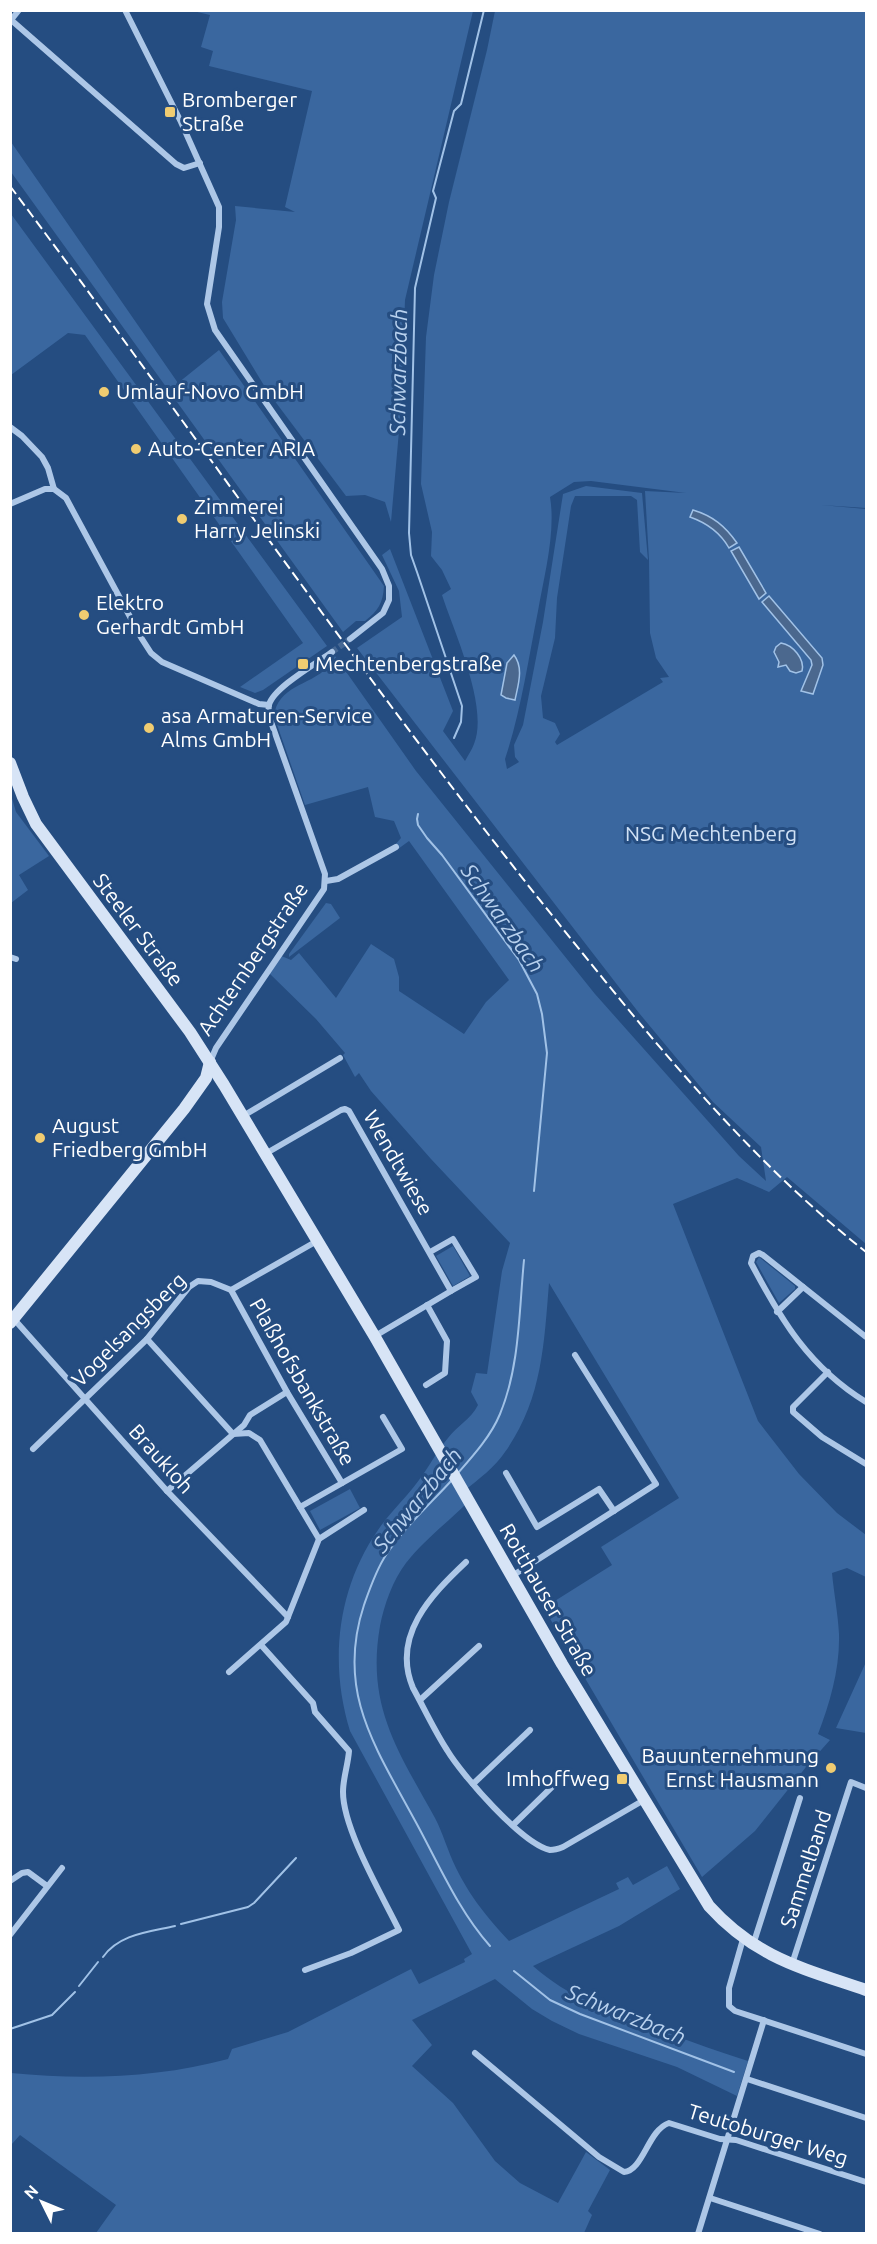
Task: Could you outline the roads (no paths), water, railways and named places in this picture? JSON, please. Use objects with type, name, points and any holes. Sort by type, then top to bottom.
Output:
[{"type":"main road","name":"Steeler Straße","points":[[10,763],[36,824],[190,1032],[265,1154]]},
{"type":"main road","name":"Achternbergstraße","points":[[12,1319],[184,1109],[206,1078],[210,1062]]},
{"type":"main road","name":"Rotthauser Straße","points":[[265,1154],[375,1336],[512,1576],[709,1906],[725,1924],[748,1943],[792,1965],[867,1990]]},
{"type":"street","points":[[19,10],[11,19],[176,164],[184,168],[200,163]]},
{"type":"street","points":[[125,10],[200,163],[219,207],[219,227],[207,304],[215,330],[357,531],[382,569],[389,586],[389,600],[383,613],[350,639]]},
{"type":"street","points":[[10,427],[22,435],[42,456],[54,489]]},
{"type":"street","points":[[10,504],[45,489],[54,489],[66,498],[151,653],[168,665],[259,704],[269,705],[275,694],[283,687],[332,652]]},
{"type":"street","name":"Achternbergstraße","points":[[210,1062],[216,1048],[324,889],[326,881],[270,719],[269,705]]},
{"type":"street","points":[[326,881],[338,879],[396,847]]},
{"type":"street","points":[[242,1117],[340,1058]]},
{"type":"street","name":"Wendtwiese","points":[[265,1154],[341,1110],[349,1111],[451,1291]]},
{"type":"street","points":[[375,1336],[476,1277],[453,1239],[430,1252]]},
{"type":"street","name":"Plaßhofsbankstraße","points":[[317,1241],[231,1290],[287,1392],[342,1483],[402,1449],[383,1417]]},
{"type":"street","points":[[867,1337],[763,1255],[759,1253],[753,1256],[751,1263],[777,1312],[801,1344],[828,1372],[867,1402]]},
{"type":"street","name":"Vogelsangsberg","points":[[33,1449],[147,1339],[181,1296],[198,1281],[211,1282],[231,1290]]},
{"type":"street","points":[[777,1312],[803,1287]]},
{"type":"street","points":[[426,1385],[445,1373],[447,1341],[427,1305]]},
{"type":"street","name":"Braukloh","points":[[12,1319],[167,1491],[288,1617]]},
{"type":"street","points":[[147,1339],[233,1434]]},
{"type":"street","points":[[512,1576],[656,1484],[575,1355]]},
{"type":"street","points":[[828,1372],[793,1407],[793,1412],[822,1437],[867,1464]]},
{"type":"street","points":[[167,1491],[244,1425],[250,1415],[287,1392]]},
{"type":"street","points":[[233,1434],[249,1432],[260,1440],[319,1539]]},
{"type":"street","points":[[506,1473],[537,1527],[599,1489],[614,1511]]},
{"type":"street","points":[[300,1507],[342,1483]]},
{"type":"street","points":[[229,1672],[286,1622],[319,1539],[364,1510]]},
{"type":"street","points":[[466,1562],[429,1602],[415,1621],[407,1643],[409,1679],[446,1749],[473,1784],[513,1825],[537,1845],[554,1850],[644,1800]]},
{"type":"street","points":[[261,1645],[313,1703],[315,1712],[349,1751],[342,1795],[347,1814],[357,1843],[399,1930],[351,1953],[305,1970]]},
{"type":"street","points":[[420,1700],[479,1646]]},
{"type":"street","points":[[473,1784],[530,1730]]},
{"type":"street","name":"Sammelband","points":[[792,1965],[851,1782],[867,1788]]},
{"type":"street","points":[[513,1825],[556,1783]]},
{"type":"street","name":"Sammelband","points":[[764,2020],[735,2011],[729,2006],[729,1988],[748,1943],[800,1798]]},
{"type":"street","points":[[10,1935],[62,1868]]},
{"type":"street","points":[[10,1881],[28,1872],[47,1886]]},
{"type":"street","points":[[698,2234],[764,2020],[867,2054]]},
{"type":"street","name":"Teutoburger Weg","points":[[475,2053],[598,2157],[624,2172],[633,2169],[658,2130],[669,2123],[736,2140],[867,2182]]},
{"type":"street","points":[[747,2079],[867,2118]]},
{"type":"street","points":[[710,2198],[820,2234]]},
{"type":"waterway","name":"Schwarzbach","points":[[454,738],[461,722],[462,706],[411,555],[409,533],[415,288],[436,198],[433,191],[454,111],[461,104],[484,10]]},
{"type":"waterway","name":"Schwarzbach","points":[[418,814],[418,825],[519,960],[537,994],[547,1053],[534,1191]]},
{"type":"waterway","name":"Schwarzbach","points":[[458,1473],[492,1430],[507,1396],[518,1338],[524,1260]]},
{"type":"waterway","name":"Schwarzbach","points":[[452,1480],[401,1535],[379,1567],[364,1605],[356,1636],[354,1664],[363,1716],[373,1741],[457,1900],[490,1946]]},
{"type":"waterway","points":[[181,1924],[248,1907],[296,1858]]},
{"type":"waterway","points":[[103,1957],[117,1943],[135,1935],[175,1926]]},
{"type":"waterway","points":[[79,1986],[98,1962]]},
{"type":"waterway","name":"Schwarzbach","points":[[514,1971],[550,2000],[580,2014],[734,2072]]},
{"type":"waterway","points":[[10,2029],[52,2015],[75,1992]]},
{"type":"tunnel","points":[[332,652],[350,639]]},
{"type":"railway","points":[[10,186],[335,631],[467,807],[573,942],[691,1083],[732,1128],[819,1213],[866,1252]]},
{"type":"place","name":"Bromberger Straße","points":[[170,112]]},
{"type":"place","name":"Umlauf-Novo GmbH","points":[[104,392]]},
{"type":"place","name":"Auto-Center ARIA","points":[[136,449]]},
{"type":"place","name":"Zimmerei Harry Jelinski","points":[[182,519]]},
{"type":"place","name":"Elektro Gerhardt GmbH","points":[[84,615]]},
{"type":"place","name":"Mechtenbergstraße","points":[[303,664]]},
{"type":"place","name":"asa Armaturen-Service Alms GmbH","points":[[149,728]]},
{"type":"place","name":"August Friedberg GmbH","points":[[40,1138]]},
{"type":"place","name":"Bauunternehmung Ernst Hausmann","points":[[831,1768]]},
{"type":"place","name":"Imhoffweg","points":[[622,1779]]},
{"type":"park label","name":"NSG Mechtenberg","points":[[711,834]]}]
